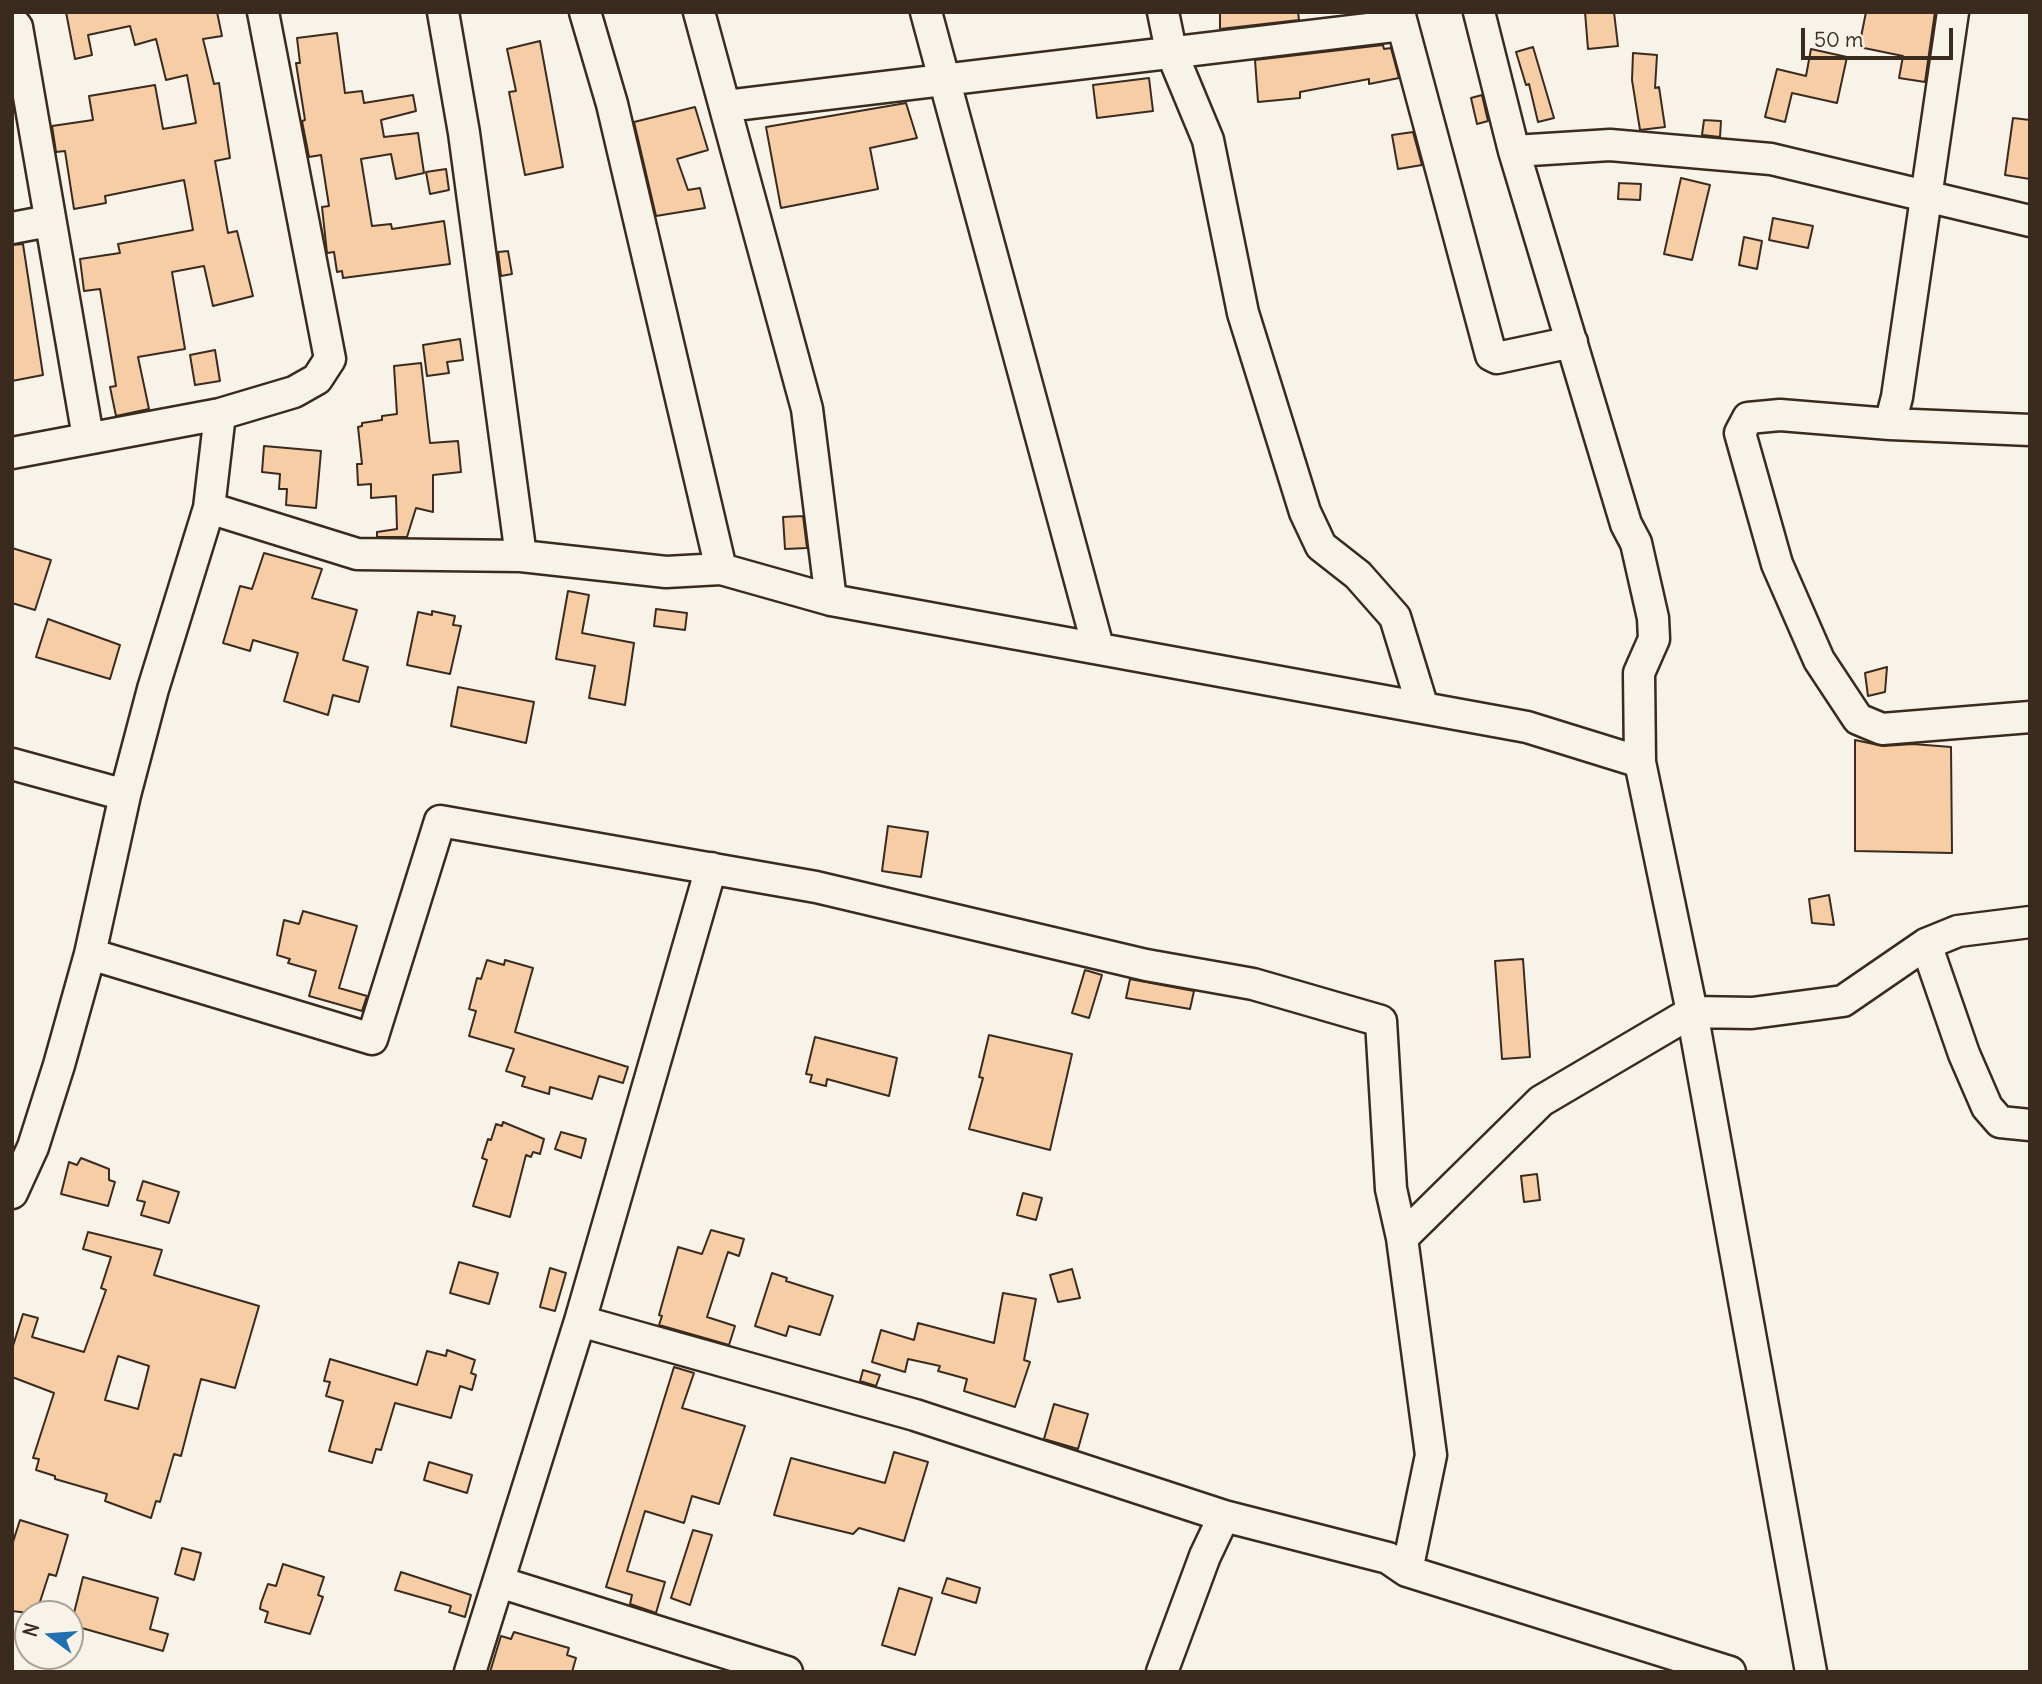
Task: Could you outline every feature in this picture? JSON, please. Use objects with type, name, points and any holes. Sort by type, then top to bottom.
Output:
[{"type":"street","points":[[12,453],[220,414],[294,392],[317,379],[330,359],[264,12]]},
{"type":"street","points":[[443,12],[464,133],[521,556]]},
{"type":"street","points":[[585,12],[612,104],[721,569]]},
{"type":"street","points":[[699,12],[807,409],[831,600]]},
{"type":"street","points":[[926,12],[1098,647]]},
{"type":"street","points":[[1163,12],[1171,51],[1208,140],[1243,313],[1305,512],[1321,546],[1358,575],[1395,617],[1423,708]]},
{"type":"street","points":[[1479,12],[1514,151],[1626,524],[1636,543],[1653,618],[1654,639],[1639,673],[1640,762],[1692,1012],[1811,1672]]},
{"type":"street","points":[[1890,424],[1954,12]]},
{"type":"street","points":[[726,106],[1171,51],[1401,19],[1491,355],[1497,358],[1572,342]]},
{"type":"street","points":[[12,21],[17,27],[88,437]]},
{"type":"street","points":[[1514,151],[1610,145],[1771,159],[2030,221]]},
{"type":"street","points":[[12,228],[49,221]]},
{"type":"street","points":[[12,1194],[33,1147],[90,954],[125,796],[153,689],[209,508],[220,414]]},
{"type":"street","points":[[2030,430],[1890,424],[1780,415],[1748,418],[1740,433],[1777,564],[1819,660],[1858,719],[1882,729],[2030,717]]},
{"type":"street","points":[[209,508],[356,554],[521,556],[666,572],[721,569],[831,600],[1527,727],[1640,762]]},
{"type":"street","points":[[12,764],[125,796]]},
{"type":"street","points":[[90,954],[372,1039],[440,821],[816,887],[1146,965],[1253,984],[1381,1021],[1391,1189],[1402,1238],[1431,1455],[1407,1572]]},
{"type":"street","points":[[470,1672],[580,1321],[711,868]]},
{"type":"street","points":[[1402,1238],[1541,1101],[1692,1012],[1752,1013],[1843,1002],[1926,944],[1958,931],[2030,922]]},
{"type":"street","points":[[1926,944],[1964,1054],[1987,1107],[2000,1122],[2030,1125]]},
{"type":"street","points":[[580,1321],[915,1415],[1224,1516],[1388,1558],[1407,1572],[1730,1672]]},
{"type":"street","points":[[1162,1672],[1195,1581],[1224,1516]]},
{"type":"street","points":[[499,1582],[787,1672]]},
{"type":"building","points":[[66,12],[217,12],[222,36],[203,39],[214,84],[219,83],[230,158],[215,161],[228,233],[237,231],[253,296],[213,306],[204,266],[172,272],[185,349],[138,357],[149,409],[116,416],[110,387],[116,386],[100,289],[84,291],[80,259],[120,253],[118,244],[193,230],[184,180],[105,196],[106,203],[74,209],[65,151],[56,152],[52,126],[93,120],[89,96],[155,85],[163,129],[196,123],[187,75],[166,80],[156,39],[135,45],[130,26],[88,35],[92,55],[75,59]]},
{"type":"building","points":[[1220,12],[1298,12],[1299,20],[1220,29]]},
{"type":"building","points":[[1585,12],[1614,12],[1618,46],[1588,49]]},
{"type":"building","points":[[1866,12],[1935,12],[1925,82],[1899,78],[1903,56],[1859,47]]},
{"type":"building","points":[[337,33],[345,93],[362,91],[364,103],[413,95],[416,111],[381,120],[384,137],[418,133],[424,173],[396,179],[391,154],[361,159],[372,226],[391,224],[392,229],[444,221],[450,264],[343,278],[342,271],[337,272],[334,252],[327,253],[322,207],[329,206],[321,155],[309,157],[302,121],[305,120],[296,63],[300,63],[297,38]]},
{"type":"building","points":[[540,41],[563,167],[525,175],[509,92],[516,91],[507,49]]},
{"type":"building","points":[[1383,45],[1384,49],[1391,48],[1399,78],[1369,84],[1369,79],[1300,92],[1300,98],[1258,102],[1255,60]]},
{"type":"building","points":[[1533,47],[1554,118],[1538,122],[1529,84],[1526,85],[1516,52]]},
{"type":"building","points":[[1811,49],[1847,57],[1837,103],[1792,93],[1785,122],[1765,117],[1777,69],[1806,76]]},
{"type":"building","points":[[1633,53],[1657,55],[1655,88],[1659,87],[1665,127],[1640,130],[1632,80]]},
{"type":"building","points":[[1149,78],[1153,111],[1097,118],[1093,85]]},
{"type":"building","points":[[1482,95],[1488,121],[1477,124],[1471,98]]},
{"type":"building","points":[[906,103],[917,138],[870,148],[878,189],[781,208],[766,127]]},
{"type":"building","points":[[695,107],[708,150],[677,159],[688,190],[700,188],[705,208],[656,216],[634,122]]},
{"type":"building","points":[[2013,118],[2030,120],[2030,179],[2005,175]]},
{"type":"building","points":[[1704,120],[1721,121],[1720,137],[1702,135]]},
{"type":"building","points":[[1413,132],[1422,165],[1398,169],[1392,135]]},
{"type":"building","points":[[446,169],[449,190],[430,194],[426,172]]},
{"type":"building","points":[[1681,178],[1710,185],[1692,260],[1664,254]]},
{"type":"building","points":[[1619,183],[1641,184],[1640,200],[1618,199]]},
{"type":"building","points":[[1773,218],[1813,226],[1808,248],[1769,240]]},
{"type":"building","points":[[1744,237],[1762,241],[1757,269],[1739,265]]},
{"type":"building","points":[[23,244],[43,375],[12,381],[12,245]]},
{"type":"building","points":[[508,251],[512,274],[501,276],[498,252]]},
{"type":"building","points":[[460,339],[463,360],[447,362],[449,373],[427,376],[423,345]]},
{"type":"building","points":[[215,350],[220,381],[195,385],[190,355]]},
{"type":"building","points":[[421,363],[430,443],[458,441],[461,472],[433,475],[433,512],[416,508],[407,537],[377,537],[377,532],[397,529],[396,496],[371,498],[371,484],[358,485],[357,464],[362,464],[358,427],[362,426],[362,423],[382,420],[382,416],[397,414],[394,366]]},
{"type":"building","points":[[264,446],[321,451],[316,508],[286,505],[287,489],[279,489],[280,474],[262,472]]},
{"type":"building","points":[[803,516],[807,548],[785,549],[783,517]]},
{"type":"building","points":[[12,548],[51,560],[35,610],[12,603]]},
{"type":"building","points":[[264,553],[322,569],[312,598],[357,610],[343,660],[368,667],[359,702],[333,695],[328,715],[284,701],[298,653],[253,640],[250,651],[223,643],[240,586],[252,589]]},
{"type":"building","points":[[568,591],[589,595],[582,633],[634,643],[625,705],[589,698],[595,666],[556,659]]},
{"type":"building","points":[[656,609],[687,613],[685,630],[654,626]]},
{"type":"building","points":[[432,611],[455,616],[453,625],[461,626],[450,674],[407,665],[418,612],[432,615]]},
{"type":"building","points":[[48,619],[120,645],[110,679],[36,657]]},
{"type":"building","points":[[1887,667],[1885,692],[1868,696],[1865,673]]},
{"type":"building","points":[[458,687],[534,702],[526,743],[451,726]]},
{"type":"building","points":[[1855,740],[1883,746],[1913,744],[1951,747],[1952,853],[1855,851]]},
{"type":"building","points":[[888,826],[928,832],[921,877],[882,871]]},
{"type":"building","points":[[1829,895],[1834,925],[1812,923],[1809,899]]},
{"type":"building","points":[[303,911],[357,926],[339,988],[367,996],[362,1011],[309,996],[316,971],[288,963],[290,959],[277,955],[284,920],[299,924]]},
{"type":"building","points":[[1523,959],[1530,1057],[1502,1059],[1495,961]]},
{"type":"building","points":[[487,960],[504,965],[505,960],[533,968],[515,1032],[628,1067],[623,1083],[599,1076],[592,1099],[550,1087],[549,1094],[522,1086],[525,1077],[506,1071],[514,1049],[469,1036],[476,1011],[469,1009],[477,978],[481,979]]},
{"type":"building","points":[[1085,970],[1102,975],[1089,1018],[1072,1013]]},
{"type":"building","points":[[1130,979],[1194,991],[1190,1009],[1126,998]]},
{"type":"building","points":[[989,1035],[1072,1054],[1050,1150],[969,1129],[983,1078],[979,1077]]},
{"type":"building","points":[[815,1037],[897,1058],[889,1096],[827,1079],[826,1086],[810,1082],[812,1075],[806,1074]]},
{"type":"building","points":[[503,1122],[544,1139],[540,1154],[533,1152],[531,1157],[526,1155],[510,1217],[473,1206],[487,1160],[482,1158],[488,1139],[491,1140],[496,1124],[502,1126]]},
{"type":"building","points":[[561,1132],[586,1139],[581,1158],[555,1149]]},
{"type":"building","points":[[81,1158],[109,1169],[109,1180],[115,1182],[108,1206],[61,1194],[69,1162],[77,1165]]},
{"type":"building","points":[[1537,1174],[1540,1200],[1524,1202],[1521,1176]]},
{"type":"building","points":[[143,1181],[179,1192],[169,1223],[141,1215],[145,1202],[137,1200]]},
{"type":"building","points":[[1023,1193],[1042,1198],[1036,1220],[1017,1215]]},
{"type":"building","points":[[711,1230],[744,1239],[739,1256],[728,1252],[707,1317],[735,1326],[729,1345],[659,1325],[662,1316],[659,1315],[678,1247],[702,1254]]},
{"type":"building","points":[[88,1232],[162,1250],[154,1275],[259,1306],[235,1388],[201,1379],[181,1456],[174,1454],[160,1502],[156,1501],[151,1518],[105,1501],[107,1494],[55,1479],[55,1476],[36,1470],[39,1459],[33,1458],[54,1393],[12,1377],[12,1349],[23,1314],[38,1318],[32,1337],[84,1352],[106,1290],[101,1288],[111,1257],[83,1249]],"holes":[[[118,1356],[149,1366],[138,1409],[105,1400]]]},
{"type":"building","points":[[459,1262],[498,1273],[489,1304],[450,1293]]},
{"type":"building","points":[[550,1268],[566,1273],[555,1311],[540,1307]]},
{"type":"building","points":[[1072,1269],[1080,1298],[1058,1302],[1050,1275]]},
{"type":"building","points":[[772,1273],[787,1278],[786,1281],[833,1296],[820,1335],[789,1326],[786,1336],[755,1326]]},
{"type":"building","points":[[1003,1293],[1036,1299],[1024,1360],[1030,1362],[1015,1407],[964,1391],[967,1379],[938,1371],[940,1366],[908,1359],[905,1372],[872,1362],[881,1330],[914,1340],[918,1323],[994,1343]]},
{"type":"building","points":[[447,1350],[475,1360],[471,1373],[476,1375],[472,1390],[460,1386],[451,1418],[395,1403],[381,1450],[376,1449],[372,1463],[329,1451],[343,1401],[326,1396],[330,1382],[324,1381],[330,1359],[417,1385],[427,1351],[446,1356]]},
{"type":"building","points":[[674,1367],[694,1373],[682,1408],[745,1426],[719,1504],[692,1496],[684,1523],[645,1511],[627,1571],[665,1582],[656,1613],[630,1604],[632,1595],[606,1587]]},
{"type":"building","points":[[863,1370],[880,1375],[876,1386],[860,1381]]},
{"type":"building","points":[[1054,1404],[1088,1414],[1078,1449],[1044,1439]]},
{"type":"building","points":[[894,1452],[928,1462],[904,1541],[859,1528],[853,1534],[774,1515],[791,1458],[885,1483]]},
{"type":"building","points":[[429,1462],[472,1475],[467,1493],[424,1480]]},
{"type":"building","points":[[20,1520],[68,1535],[56,1576],[49,1574],[41,1600],[14,1600],[14,1611],[12,1611],[12,1545]]},
{"type":"building","points":[[693,1530],[712,1535],[690,1605],[671,1598]]},
{"type":"building","points":[[182,1548],[201,1553],[194,1580],[175,1574]]},
{"type":"building","points":[[283,1564],[324,1577],[318,1595],[323,1597],[310,1634],[265,1622],[268,1612],[260,1609],[261,1603],[268,1584],[276,1586]]},
{"type":"building","points":[[401,1572],[471,1595],[465,1617],[449,1612],[451,1606],[395,1590]]},
{"type":"building","points":[[83,1577],[158,1598],[150,1629],[168,1634],[163,1651],[84,1629],[84,1600],[77,1600]]},
{"type":"building","points":[[947,1578],[980,1588],[976,1603],[942,1593]]},
{"type":"building","points":[[899,1588],[932,1598],[915,1655],[882,1645]]},
{"type":"building","points":[[514,1632],[569,1648],[567,1655],[576,1658],[572,1672],[490,1672],[501,1636],[511,1639]]}]
